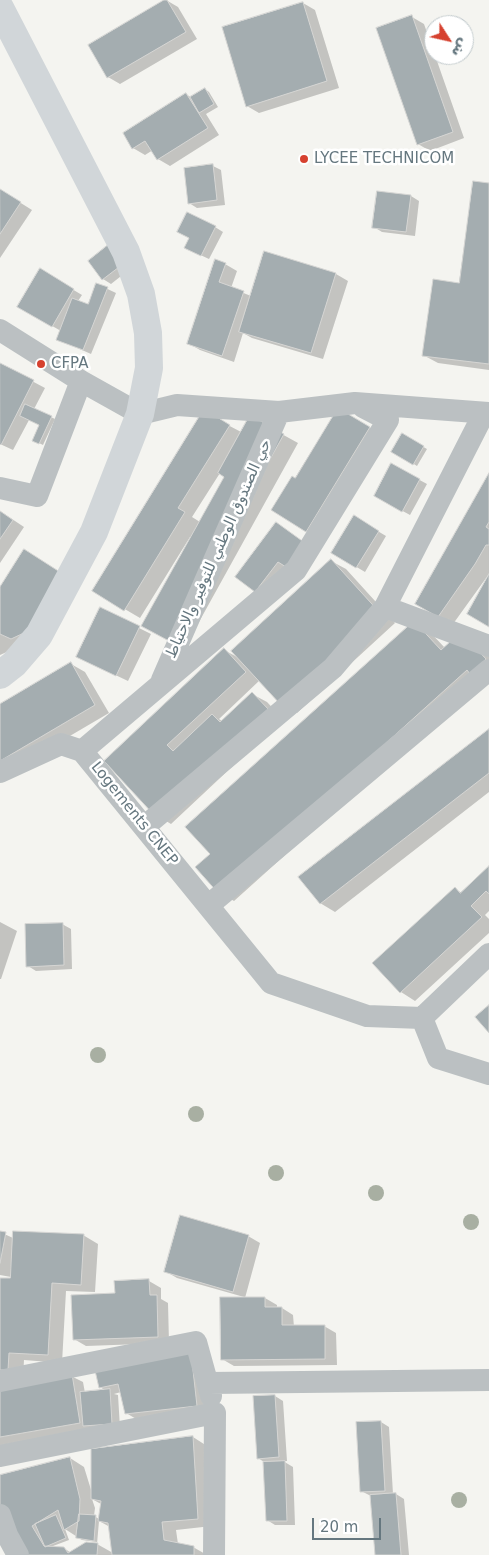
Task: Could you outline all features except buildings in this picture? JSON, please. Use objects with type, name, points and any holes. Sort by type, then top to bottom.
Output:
[{"type":"main road","points":[[0,8],[126,252],[141,294],[148,333],[149,368],[140,414],[94,532],[39,635],[14,664],[0,674]]},
{"type":"street","points":[[0,330],[81,381],[140,414],[177,405],[279,412],[355,403],[486,413],[385,607],[334,668],[144,827]]},
{"type":"street","points":[[0,488],[37,496],[81,381]]},
{"type":"street","name":"Logements CNEP","points":[[355,403],[388,420],[296,570],[82,751],[271,983],[367,1016],[422,1018]]},
{"type":"street","name":"حي الصندوق الوطني للتوفير والاحتياط","points":[[159,686],[279,412]]},
{"type":"street","points":[[385,607],[489,646]]},
{"type":"street","points":[[208,906],[489,670]]},
{"type":"street","points":[[0,772],[61,744],[82,751]]},
{"type":"street","points":[[489,954],[422,1018],[438,1058],[489,1074]]},
{"type":"street","points":[[0,1380],[196,1342],[209,1383],[215,1414],[214,1555]]},
{"type":"street","points":[[209,1383],[489,1380]]},
{"type":"street","points":[[0,1456],[215,1414]]},
{"type":"street","points":[[0,1515],[7,1535],[18,1555]]},
{"type":"place","name":"LYCEE TECHNICOM","points":[[304,159]]},
{"type":"place","name":"CFPA","points":[[41,364]]}]
